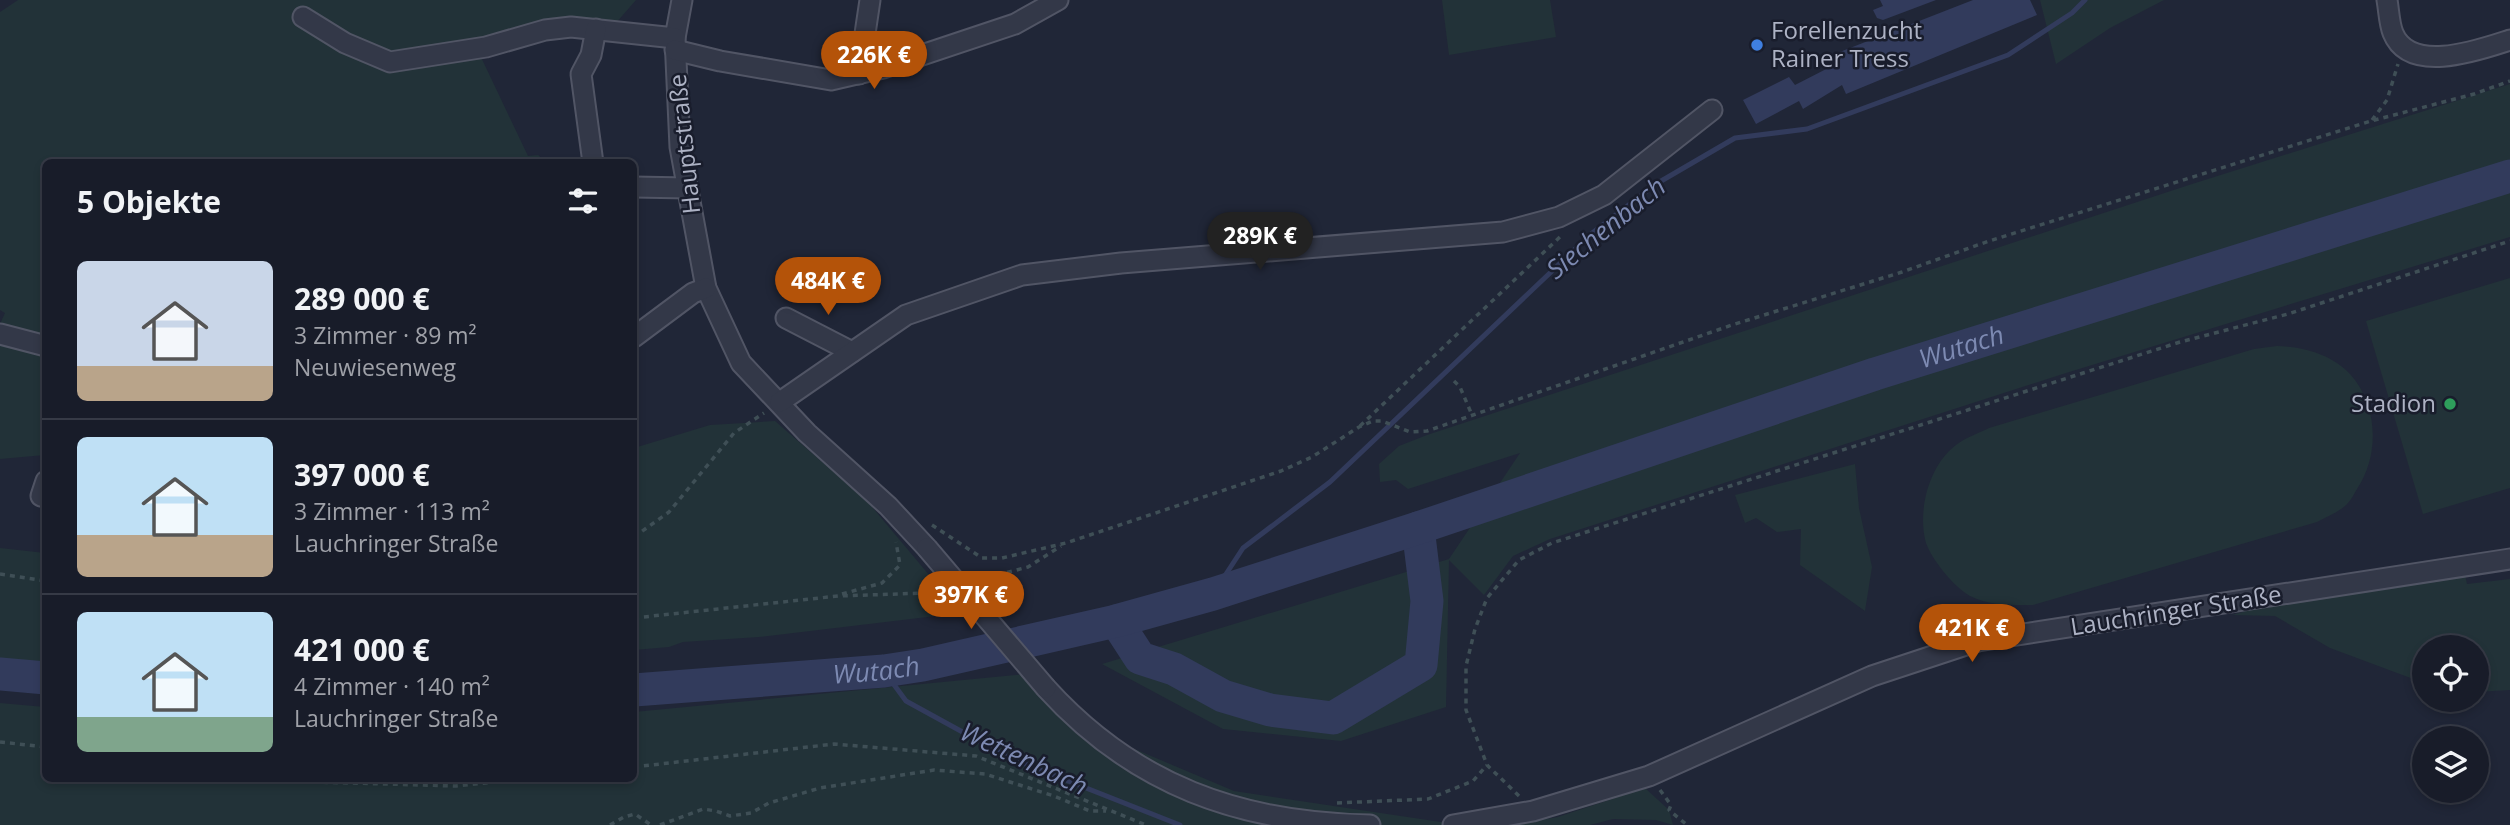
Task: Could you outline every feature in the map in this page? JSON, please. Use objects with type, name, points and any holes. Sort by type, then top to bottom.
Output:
[{"type":"street","name":"Hauptstraße","points":[[682,0],[675,44],[680,147],[706,288],[741,363],[780,402]]},
{"type":"street","points":[[859,74],[870,0]]},
{"type":"street","points":[[2387,0],[2394,35],[2402,46],[2417,54],[2435,58],[2510,40]]},
{"type":"street","points":[[303,17],[345,43],[390,62],[486,47],[545,30],[570,27],[596,29],[675,44],[720,61],[831,80],[883,68],[1015,24],[1048,3]]},
{"type":"street","points":[[592,159],[581,74],[590,54],[596,29]]},
{"type":"street","points":[[1370,825],[1296,821],[1219,802],[1170,783],[1124,758],[1094,735],[1046,688],[888,506],[807,433],[780,402],[906,315],[1022,275],[1121,263],[1503,232],[1532,226],[1559,217],[1604,195],[1712,110]]},
{"type":"street","points":[[637,187],[688,188]]},
{"type":"street","points":[[637,335],[693,293],[706,288]]},
{"type":"street","points":[[786,318],[852,352]]},
{"type":"street","points":[[0,334],[42,345]]},
{"type":"street","name":"Lauchringer Straße","points":[[1453,825],[1533,811],[1649,776],[1872,676],[1978,641],[2510,559]]},
{"type":"path","points":[[2371,121],[2387,100],[2402,46]]},
{"type":"path","points":[[923,522],[982,558],[1002,558],[1066,544],[1280,471],[1312,457],[1373,421],[1382,421],[1410,432],[1427,431],[1732,325],[2371,121],[2474,94],[2510,81]]},
{"type":"path","points":[[1359,427],[1565,232]]},
{"type":"path","points":[[1533,811],[1487,765],[1466,710],[1466,666],[1475,629],[1487,598],[1518,560],[1552,543],[2167,345],[2288,314],[2510,241]]},
{"type":"path","points":[[1454,381],[1460,387],[1472,415]]},
{"type":"path","points":[[637,535],[669,512],[734,433],[780,402]]},
{"type":"path","points":[[637,618],[838,596],[882,583],[901,565],[895,541]]},
{"type":"path","points":[[0,574],[42,580]]},
{"type":"path","points":[[0,742],[42,747]]},
{"type":"path","points":[[637,767],[834,744],[976,756],[1146,825]]},
{"type":"path","points":[[1331,803],[1428,799],[1473,781],[1487,765]]},
{"type":"path","points":[[660,825],[703,810],[730,816],[751,813],[769,803],[820,788],[934,769],[985,774],[1054,796],[1090,811],[1107,811]]},
{"type":"path","points":[[1649,776],[1671,805],[1670,810],[1687,825]]},
{"type":"path","points":[[346,782],[456,786],[494,782]]},
{"type":"path","points":[[610,825],[635,814],[650,825]]},
{"type":"shaded area","points":[[18,0],[636,0],[615,24],[571,21],[480,55],[528,156],[538,155],[542,159],[42,159],[42,455],[0,459],[0,324],[5,313],[0,310],[0,12]]},
{"type":"shaded area","points":[[1442,0],[1550,0],[1556,37],[1449,55]]},
{"type":"shaded area","points":[[2040,0],[2164,0],[2110,28],[2056,64]]},
{"type":"shaded area","points":[[2510,84],[2510,237],[2066,373],[1550,539],[1513,556],[1484,595],[1449,560],[1446,707],[1341,741],[1223,729],[1102,664],[1449,559],[1520,453],[1408,489],[1396,480],[1380,482],[1379,464],[1399,446],[2189,185]]},
{"type":"shaded area","name":"Stadion","points":[[2510,278],[2510,488],[2423,514],[2366,321]]},
{"type":"shaded area","points":[[2277,346],[2307,350],[2334,361],[2350,374],[2366,400],[2373,430],[2370,461],[2352,498],[2339,511],[2317,522],[2033,605],[1993,603],[1970,596],[1938,565],[1926,543],[1924,503],[1932,476],[1939,464],[1960,442],[1989,428],[2254,349]]},
{"type":"shaded area","points":[[775,421],[867,501],[961,613],[759,637],[683,642],[669,647],[637,650],[637,447],[710,425]]},
{"type":"shaded area","points":[[1855,464],[1859,508],[1872,567],[1865,611],[1800,565],[1801,529],[1777,532],[1756,518],[1745,523],[1735,495]]},
{"type":"shaded area","points":[[0,548],[42,553],[42,663],[0,658]]},
{"type":"shaded area","points":[[2465,575],[2467,584],[2510,579],[2510,690],[2489,691],[2489,635],[2412,635],[2412,679],[2330,648],[2275,616],[2232,615],[2274,603]]},
{"type":"shaded area","points":[[1026,674],[1118,742],[1234,791],[1461,825],[0,825],[0,703],[42,707],[42,782],[637,782],[637,712]]},
{"type":"shaded area","points":[[1645,788],[1669,810],[1673,825],[1656,820],[1613,819],[1590,825],[1510,825],[1558,817]]},
{"type":"water","points":[[1880,0],[1936,0],[1883,20],[1877,18],[1873,10],[1883,6]]},
{"type":"water","points":[[1973,0],[2030,0],[2037,15],[1846,94],[1842,85],[1803,109],[1799,101],[1756,124],[1743,100],[1789,77],[1795,85],[1834,65],[1832,55]]},
{"type":"waterway","name":"Siechenbach","points":[[1213,594],[1243,548],[1330,482],[1591,234],[1656,184],[1735,138],[1807,129],[2008,55],[2072,13],[2085,0]]},
{"type":"waterway","name":"Wutach","points":[[637,690],[884,671],[923,665],[1116,621],[1213,594],[1418,528],[1875,374],[2510,176]]},
{"type":"waterway","name":"Wutach","points":[[1116,621],[1140,658],[1174,669],[1223,696],[1270,710],[1333,718],[1421,665],[1427,601],[1418,528]]},
{"type":"waterway","name":"Wettenbach","points":[[884,671],[906,701],[1010,758],[1180,825]]},
{"type":"waterway","name":"Wutach","points":[[0,674],[42,678]]},
{"type":"place","name":"Forellenzucht Rainer Tress","points":[[1757,45]]},
{"type":"place","name":"Stadion","points":[[2450,404]]}]
